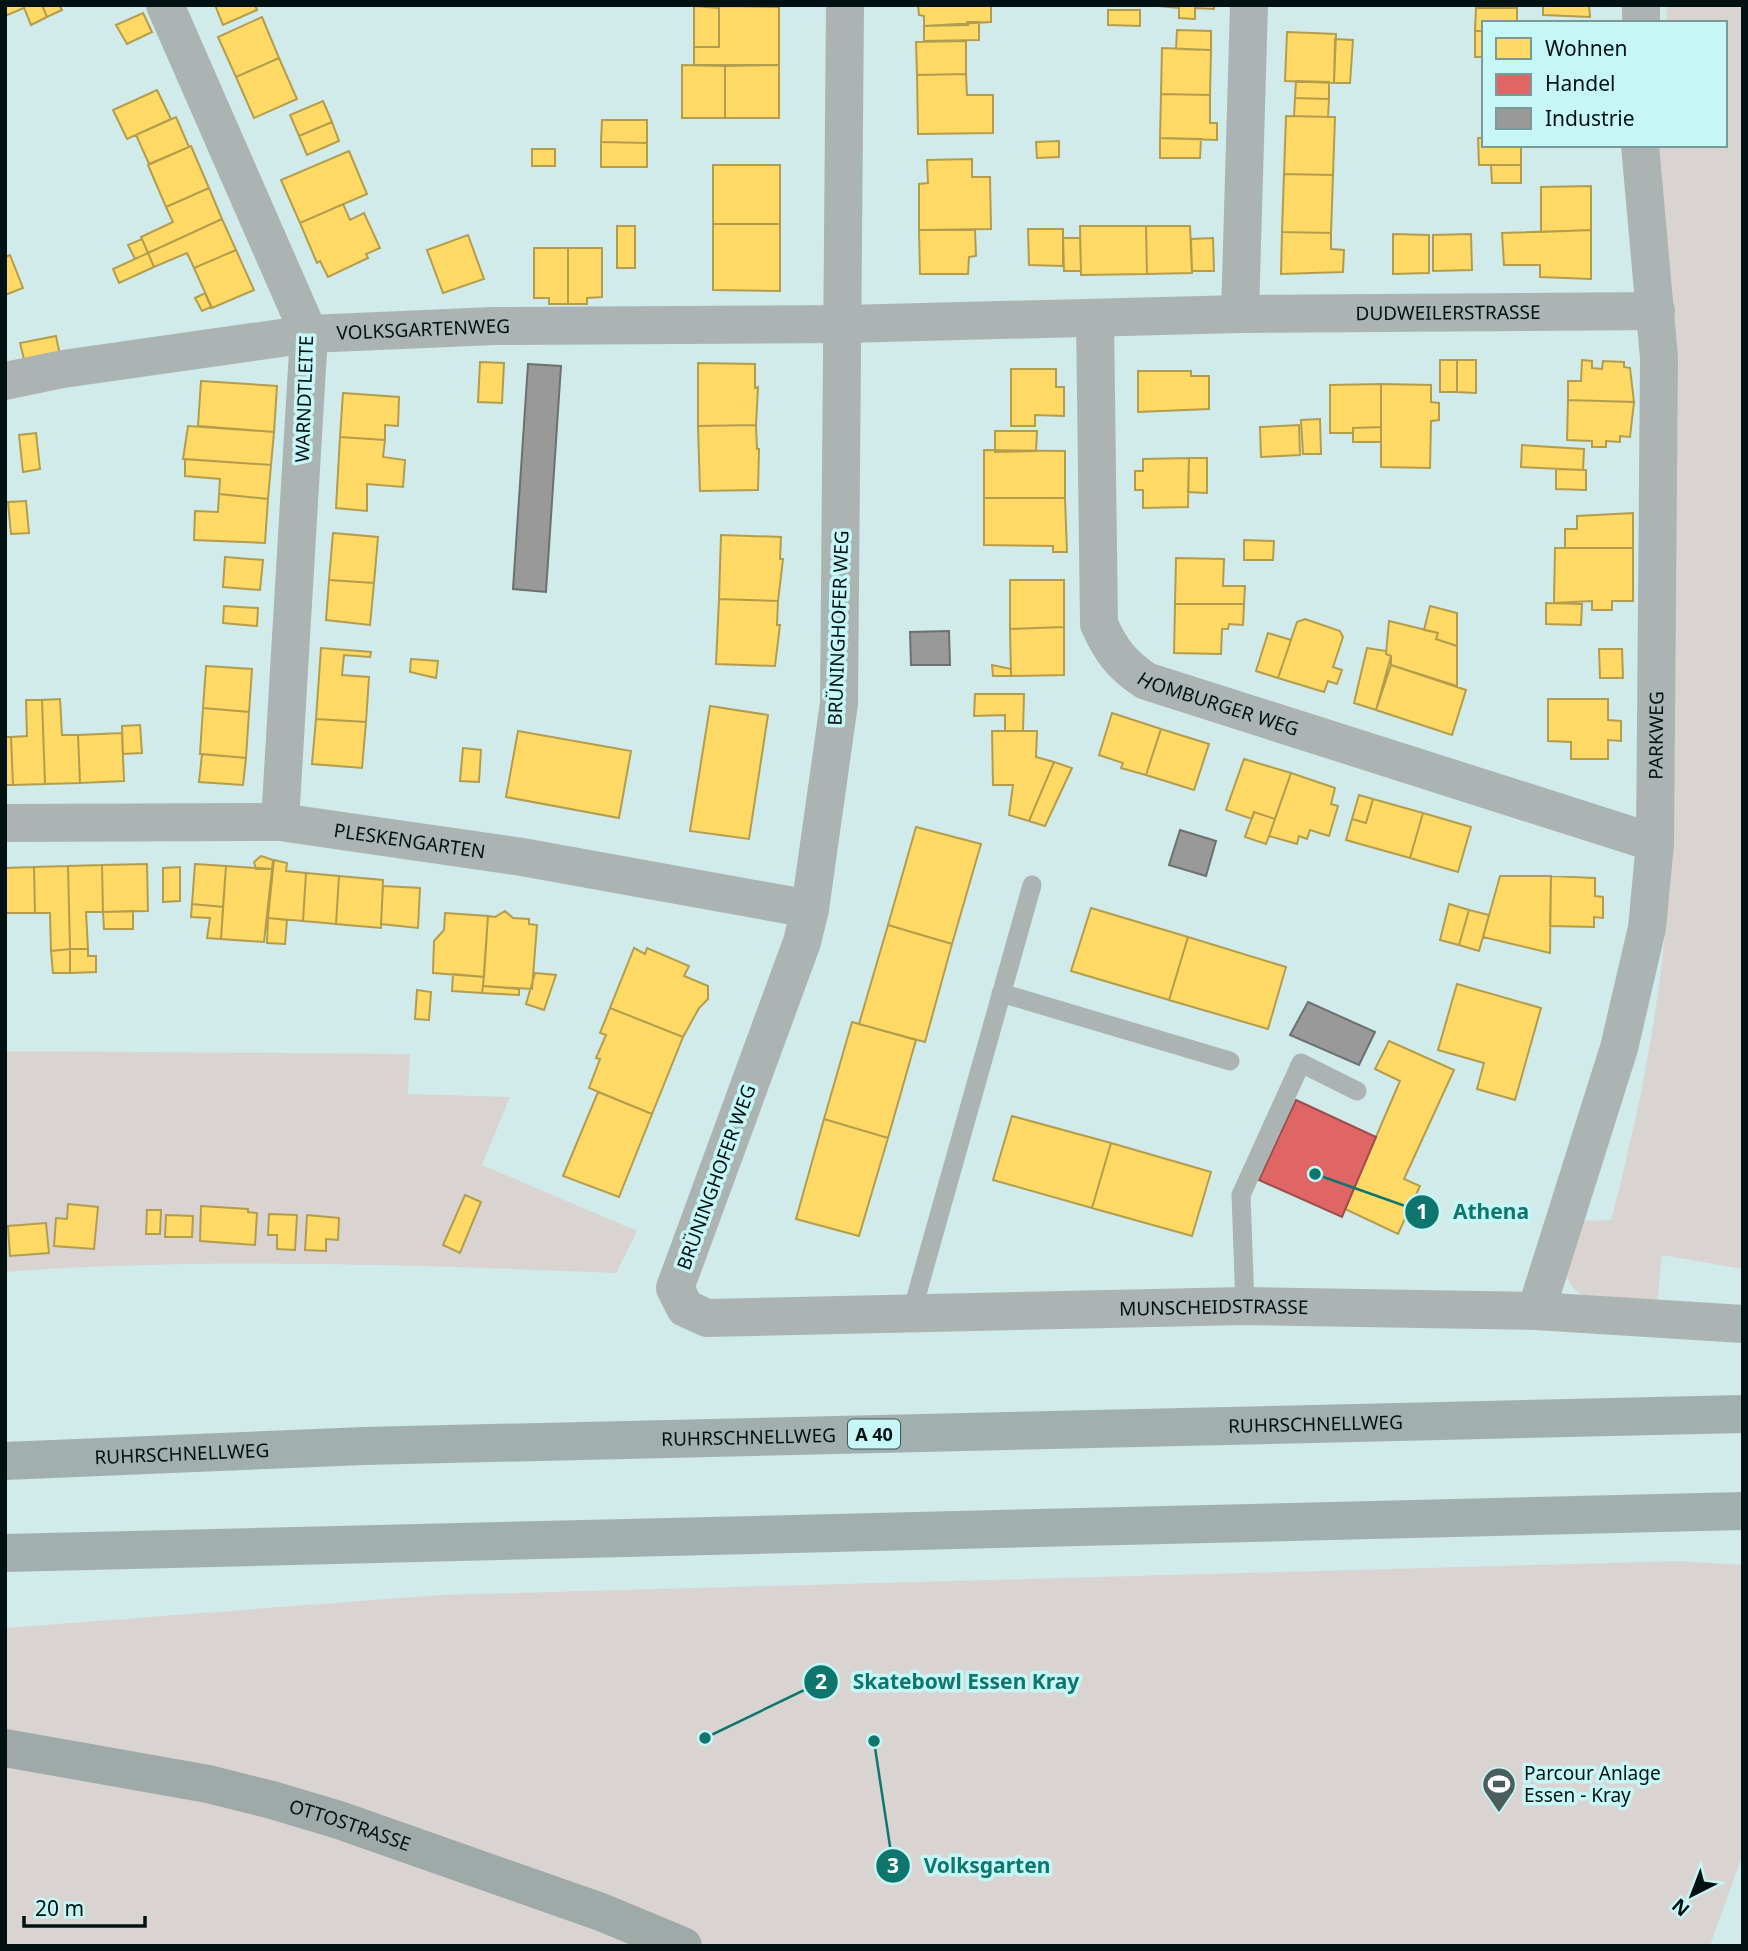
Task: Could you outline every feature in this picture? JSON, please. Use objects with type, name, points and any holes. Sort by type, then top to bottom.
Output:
[{"type":"highway","name":"RUHRSCHNELLWEG","points":[[5,1461],[364,1446],[1743,1414]]},
{"type":"highway","points":[[5,1553],[1743,1511]]},
{"type":"street","name":"WARNDTLEITE","points":[[165,5],[309,334],[279,822]]},
{"type":"street","name":"BRÜNINGHOFER WEG","points":[[685,1308],[676,1288],[802,942],[810,909],[839,703],[845,324],[845,5]]},
{"type":"street","points":[[1240,314],[1249,5]]},
{"type":"street","name":"PARKWEG","points":[[1536,1311],[1633,1001],[1647,928],[1655,844],[1658,372],[1656,311],[1640,147]]},
{"type":"street","name":"DUDWEILERSTRASSE","points":[[845,324],[1240,314],[1656,311]]},
{"type":"street","name":"HOMBURGER WEG","points":[[1095,318],[1099,624],[1112,653],[1127,668],[1160,685],[1655,844]]},
{"type":"street","name":"VOLKSGARTENWEG","points":[[5,381],[63,369],[309,334],[494,326],[845,324]]},
{"type":"street","name":"PLESKENGARTEN","points":[[5,823],[279,822],[522,857],[810,909]]},
{"type":"street","name":"MUNSCHEIDSTRASSE","points":[[685,1308],[707,1318],[1245,1306],[1536,1311],[1743,1324]]},
{"type":"street","name":"OTTOSTRASSE","points":[[5,1748],[208,1784],[272,1800],[339,1820],[588,1908],[683,1946]]},
{"type":"lane","points":[[911,1315],[1032,885]]},
{"type":"lane","points":[[1001,993],[1230,1062]]},
{"type":"lane","points":[[1245,1306],[1241,1195],[1301,1063],[1357,1091]]},
{"type":"shaded area","points":[[1667,5],[1743,5],[1743,1269],[1662,1255],[1657,1305],[1612,1303],[1583,1295],[1573,1287],[1567,1275],[1566,1258],[1578,1221],[1611,1220],[1634,1126],[1652,1033],[1669,890],[1671,842],[1659,147],[1727,147],[1727,21],[1666,21]]},
{"type":"shaded area","points":[[5,1051],[410,1054],[408,1094],[510,1097],[482,1165],[637,1231],[616,1273],[311,1264],[81,1267],[5,1272]]},
{"type":"shaded area","points":[[1678,1561],[1743,1565],[1743,1854],[1710,1946],[5,1946],[5,1628],[440,1595]]},
{"type":"building: Wohnen","points":[[5,5],[23,5],[24,8],[5,16]]},
{"type":"building: Wohnen","points":[[23,5],[42,5],[47,17],[31,25]]},
{"type":"building: Wohnen","points":[[42,5],[59,5],[62,10],[47,17]]},
{"type":"building: Wohnen","points":[[215,5],[255,5],[257,10],[223,25]]},
{"type":"building: Wohnen","points":[[918,5],[991,5],[991,22],[924,26],[924,16],[919,15]]},
{"type":"building: Wohnen","points":[[1148,5],[1214,5],[1214,9],[1195,8],[1195,19],[1179,18],[1179,8]]},
{"type":"building: Wohnen","points":[[1543,5],[1589,5],[1590,17],[1543,15]]},
{"type":"building: Wohnen","points":[[694,6],[719,8],[719,47],[694,47]]},
{"type":"building: Wohnen","points":[[719,6],[779,7],[779,65],[694,65],[694,47],[719,47]]},
{"type":"building: Wohnen","points":[[1476,8],[1517,8],[1517,21],[1482,21],[1482,31],[1475,31]]},
{"type":"building: Wohnen","points":[[1108,10],[1140,10],[1140,26],[1108,25]]},
{"type":"building: Wohnen","points":[[143,13],[152,32],[127,44],[116,25]]},
{"type":"building: Wohnen","points":[[262,17],[279,58],[236,77],[218,37]]},
{"type":"building: Wohnen","points":[[967,22],[979,22],[979,40],[924,41],[924,26],[968,25]]},
{"type":"building: Wohnen","points":[[1177,30],[1211,31],[1211,50],[1176,49]]},
{"type":"building: Wohnen","points":[[1475,31],[1482,31],[1482,57],[1475,57]]},
{"type":"building: Wohnen","points":[[1287,32],[1336,34],[1334,83],[1285,81]]},
{"type":"building: Wohnen","points":[[1335,39],[1353,40],[1350,83],[1334,83]]},
{"type":"building: Wohnen","points":[[966,41],[966,74],[917,75],[916,42]]},
{"type":"building: Wohnen","points":[[1162,48],[1211,50],[1210,95],[1161,94]]},
{"type":"building: Wohnen","points":[[279,58],[297,99],[254,118],[236,77]]},
{"type":"building: Wohnen","points":[[682,65],[725,66],[725,118],[682,118]]},
{"type":"building: Wohnen","points":[[779,65],[779,118],[725,118],[725,66]]},
{"type":"building: Wohnen","points":[[966,74],[967,95],[993,95],[993,133],[918,134],[917,75]]},
{"type":"building: Wohnen","points":[[1296,81],[1329,82],[1329,99],[1295,98]]},
{"type":"building: Wohnen","points":[[157,90],[171,119],[127,139],[113,110]]},
{"type":"building: Wohnen","points":[[1161,94],[1210,95],[1210,123],[1217,123],[1217,140],[1160,138]]},
{"type":"building: Wohnen","points":[[1295,98],[1329,99],[1328,117],[1294,116]]},
{"type":"building: Wohnen","points":[[323,101],[332,122],[299,136],[290,115]]},
{"type":"building: Wohnen","points":[[1286,116],[1335,117],[1333,175],[1284,174]]},
{"type":"building: Wohnen","points":[[176,117],[189,147],[149,164],[136,135]]},
{"type":"building: Wohnen","points":[[602,120],[647,120],[647,143],[601,142]]},
{"type":"building: Wohnen","points":[[332,122],[339,141],[307,155],[299,136]]},
{"type":"building: Wohnen","points":[[1160,138],[1201,139],[1200,158],[1160,158]]},
{"type":"building: Wohnen","points":[[1478,138],[1482,138],[1482,147],[1521,147],[1521,165],[1479,165]]},
{"type":"building: Wohnen","points":[[1059,141],[1059,157],[1037,158],[1036,142]]},
{"type":"building: Wohnen","points":[[601,142],[647,143],[647,167],[601,167]]},
{"type":"building: Wohnen","points":[[191,146],[209,188],[166,207],[148,165]]},
{"type":"building: Wohnen","points":[[532,149],[555,149],[555,166],[532,166]]},
{"type":"building: Wohnen","points":[[349,151],[367,194],[300,223],[281,180]]},
{"type":"building: Wohnen","points":[[972,159],[972,177],[990,177],[991,229],[919,230],[919,184],[928,183],[927,160]]},
{"type":"building: Wohnen","points":[[713,165],[780,165],[780,224],[713,224]]},
{"type":"building: Wohnen","points":[[1491,165],[1521,165],[1521,183],[1492,183]]},
{"type":"building: Wohnen","points":[[1284,174],[1333,175],[1331,233],[1282,232]]},
{"type":"building: Wohnen","points":[[1591,186],[1591,230],[1541,232],[1541,187]]},
{"type":"building: Wohnen","points":[[209,188],[222,219],[148,253],[141,237],[173,222],[166,207]]},
{"type":"building: Wohnen","points":[[343,204],[350,220],[364,213],[380,248],[366,254],[368,258],[328,277],[320,261],[317,263],[300,223]]},
{"type":"building: Wohnen","points":[[222,219],[236,250],[194,268],[187,253],[154,267],[148,253]]},
{"type":"building: Wohnen","points":[[713,224],[780,224],[780,291],[713,290]]},
{"type":"building: Wohnen","points":[[617,226],[635,226],[635,268],[617,268]]},
{"type":"building: Wohnen","points":[[1080,226],[1146,226],[1147,274],[1081,275]]},
{"type":"building: Wohnen","points":[[1146,226],[1190,226],[1192,273],[1147,274]]},
{"type":"building: Wohnen","points":[[1028,229],[1063,229],[1063,266],[1029,265]]},
{"type":"building: Wohnen","points":[[919,230],[975,230],[976,256],[969,257],[968,274],[920,274]]},
{"type":"building: Wohnen","points":[[1591,230],[1591,279],[1540,277],[1540,265],[1504,265],[1502,233]]},
{"type":"building: Wohnen","points":[[1282,232],[1331,233],[1331,249],[1344,250],[1343,272],[1281,274]]},
{"type":"building: Wohnen","points":[[1393,234],[1429,235],[1429,273],[1393,274]]},
{"type":"building: Wohnen","points":[[1471,234],[1472,270],[1433,271],[1433,235]]},
{"type":"building: Wohnen","points":[[468,235],[484,279],[443,293],[427,250]]},
{"type":"building: Wohnen","points":[[1063,238],[1080,238],[1081,271],[1064,271]]},
{"type":"building: Wohnen","points":[[1213,238],[1214,271],[1192,271],[1191,239]]},
{"type":"building: Wohnen","points":[[142,239],[148,253],[135,259],[128,245]]},
{"type":"building: Wohnen","points":[[534,248],[568,248],[568,304],[549,304],[549,298],[534,298]]},
{"type":"building: Wohnen","points":[[568,248],[602,248],[602,297],[587,298],[587,304],[568,304]]},
{"type":"building: Wohnen","points":[[236,250],[254,290],[212,308],[194,268]]},
{"type":"building: Wohnen","points":[[148,253],[154,267],[119,283],[113,269]]},
{"type":"building: Wohnen","points":[[10,255],[23,288],[5,295],[5,257]]},
{"type":"building: Wohnen","points":[[205,293],[211,307],[202,311],[195,298]]},
{"type":"building: Wohnen","points":[[56,336],[60,356],[25,363],[20,343]]},
{"type":"building: Wohnen","points":[[1440,360],[1457,360],[1457,392],[1440,392]]},
{"type":"building: Wohnen","points":[[1457,360],[1476,360],[1476,393],[1457,392]]},
{"type":"building: Wohnen","points":[[1582,360],[1592,361],[1592,368],[1602,369],[1603,361],[1624,362],[1624,367],[1630,368],[1634,402],[1568,400],[1568,381],[1581,381]]},
{"type":"building: Wohnen","points":[[480,362],[504,363],[502,403],[478,402]]},
{"type":"building: Wohnen","points":[[698,363],[755,364],[755,388],[758,387],[756,425],[698,426]]},
{"type":"building: Wohnen","points":[[1011,369],[1056,369],[1056,387],[1064,387],[1064,416],[1035,415],[1035,426],[1011,426]]},
{"type":"building: Wohnen","points":[[1138,371],[1191,371],[1191,376],[1209,376],[1209,409],[1138,412]]},
{"type":"building: Wohnen","points":[[201,381],[277,386],[274,432],[198,426]]},
{"type":"building: Wohnen","points":[[1381,384],[1381,427],[1353,428],[1353,433],[1330,433],[1330,385]]},
{"type":"building: Wohnen","points":[[1381,384],[1431,385],[1431,402],[1439,403],[1439,420],[1431,421],[1430,468],[1381,467]]},
{"type":"building: Wohnen","points":[[343,393],[399,397],[398,426],[385,425],[385,440],[340,437]]},
{"type":"building: Wohnen","points":[[1568,400],[1634,402],[1630,437],[1620,436],[1620,442],[1606,441],[1606,447],[1592,447],[1592,441],[1567,440]]},
{"type":"building: Wohnen","points":[[1320,419],[1321,454],[1303,454],[1301,420]]},
{"type":"building: Wohnen","points":[[756,425],[759,449],[758,490],[700,491],[698,426]]},
{"type":"building: Wohnen","points":[[1299,425],[1300,455],[1261,457],[1260,427]]},
{"type":"building: Wohnen","points":[[188,426],[274,432],[271,465],[183,459]]},
{"type":"building: Wohnen","points":[[1381,427],[1381,442],[1353,442],[1353,428]]},
{"type":"building: Wohnen","points":[[995,431],[1037,431],[1036,451],[995,452]]},
{"type":"building: Wohnen","points":[[36,433],[40,469],[23,472],[19,435]]},
{"type":"building: Wohnen","points":[[340,437],[385,440],[383,457],[405,460],[403,487],[367,484],[367,511],[336,508]]},
{"type":"building: Wohnen","points":[[1522,445],[1584,449],[1583,470],[1521,467]]},
{"type":"building: Wohnen","points":[[984,450],[1065,451],[1065,498],[984,498]]},
{"type":"building: Wohnen","points":[[1189,458],[1188,507],[1143,508],[1143,490],[1135,490],[1135,471],[1143,471],[1143,459]]},
{"type":"building: Wohnen","points":[[1189,458],[1207,458],[1207,493],[1188,492]]},
{"type":"building: Wohnen","points":[[185,459],[271,465],[268,499],[219,494],[220,479],[185,476]]},
{"type":"building: Wohnen","points":[[1556,469],[1586,470],[1586,490],[1556,489]]},
{"type":"building: Wohnen","points":[[219,494],[268,499],[265,543],[194,540],[195,511],[218,512]]},
{"type":"building: Wohnen","points":[[984,498],[1065,498],[1067,552],[1053,552],[1053,546],[984,545]]},
{"type":"building: Wohnen","points":[[26,501],[29,533],[11,534],[8,502]]},
{"type":"building: Wohnen","points":[[1633,513],[1633,548],[1565,548],[1565,529],[1577,529],[1577,516]]},
{"type":"building: Wohnen","points":[[333,533],[378,537],[374,583],[329,580]]},
{"type":"building: Wohnen","points":[[721,535],[781,537],[780,559],[783,559],[778,601],[719,599]]},
{"type":"building: Wohnen","points":[[1244,540],[1274,541],[1273,560],[1244,560]]},
{"type":"building: Wohnen","points":[[1555,548],[1633,548],[1633,601],[1612,601],[1612,610],[1592,610],[1592,601],[1554,603]]},
{"type":"building: Wohnen","points":[[225,557],[263,560],[260,590],[223,587]]},
{"type":"building: Wohnen","points":[[1176,558],[1224,559],[1223,586],[1245,586],[1244,604],[1175,604]]},
{"type":"building: Wohnen","points":[[329,580],[374,583],[370,625],[326,620]]},
{"type":"building: Wohnen","points":[[1010,580],[1064,580],[1064,627],[1010,629]]},
{"type":"building: Wohnen","points":[[719,599],[778,601],[777,625],[780,625],[775,666],[716,664]]},
{"type":"building: Wohnen","points":[[1546,603],[1582,604],[1581,625],[1546,624]]},
{"type":"building: Wohnen","points":[[1175,604],[1244,604],[1243,625],[1229,624],[1228,629],[1222,629],[1221,654],[1174,653]]},
{"type":"building: Wohnen","points":[[224,606],[258,608],[257,626],[223,623]]},
{"type":"building: Wohnen","points":[[1430,606],[1457,613],[1457,646],[1436,639],[1438,633],[1424,630]]},
{"type":"building: Wohnen","points":[[1305,619],[1340,631],[1343,637],[1333,667],[1342,670],[1337,684],[1328,681],[1324,692],[1278,678],[1297,622]]},
{"type":"building: Wohnen","points":[[1389,621],[1438,633],[1436,639],[1457,646],[1457,686],[1391,665],[1391,656],[1386,654]]},
{"type":"building: Wohnen","points":[[1064,627],[1064,675],[1011,676],[1010,629]]},
{"type":"building: Wohnen","points":[[1268,633],[1291,640],[1278,678],[1256,671]]},
{"type":"building: Wohnen","points":[[321,648],[371,652],[370,657],[344,655],[342,675],[369,677],[366,722],[316,719]]},
{"type":"building: Wohnen","points":[[1367,648],[1386,651],[1386,654],[1391,656],[1376,710],[1354,703]]},
{"type":"building: Wohnen","points":[[1599,649],[1622,649],[1623,678],[1600,678]]},
{"type":"building: Wohnen","points":[[411,659],[438,661],[436,678],[410,672]]},
{"type":"building: Wohnen","points":[[992,665],[1011,669],[1011,676],[993,676]]},
{"type":"building: Wohnen","points":[[1391,665],[1466,690],[1452,735],[1376,710]]},
{"type":"building: Wohnen","points":[[206,666],[252,669],[249,712],[203,708]]},
{"type":"building: Wohnen","points":[[975,694],[1024,694],[1023,731],[1005,731],[1005,715],[974,716]]},
{"type":"building: Wohnen","points":[[60,699],[62,735],[78,735],[80,783],[45,784],[42,700]]},
{"type":"building: Wohnen","points":[[1548,699],[1608,699],[1608,720],[1621,721],[1621,741],[1608,740],[1608,759],[1571,759],[1571,742],[1548,741]]},
{"type":"building: Wohnen","points":[[26,700],[42,700],[45,784],[13,785],[11,737],[27,736]]},
{"type":"building: Wohnen","points":[[710,706],[768,715],[749,839],[690,831]]},
{"type":"building: Wohnen","points":[[203,708],[249,712],[246,758],[200,754]]},
{"type":"building: Wohnen","points":[[1112,713],[1161,729],[1146,775],[1121,768],[1123,763],[1099,755]]},
{"type":"building: Wohnen","points":[[316,719],[366,722],[362,768],[312,764]]},
{"type":"building: Wohnen","points":[[140,725],[142,753],[123,754],[122,726]]},
{"type":"building: Wohnen","points":[[1161,729],[1209,744],[1194,790],[1146,775]]},
{"type":"building: Wohnen","points":[[518,731],[631,751],[619,818],[506,797]]},
{"type":"building: Wohnen","points":[[992,731],[1037,731],[1036,757],[1054,762],[1029,821],[1009,815],[1013,785],[993,785]]},
{"type":"building: Wohnen","points":[[122,733],[124,781],[80,783],[78,735]]},
{"type":"building: Wohnen","points":[[5,737],[11,737],[13,785],[5,785]]},
{"type":"building: Wohnen","points":[[463,748],[481,750],[479,782],[460,781]]},
{"type":"building: Wohnen","points":[[202,754],[246,758],[243,785],[199,782]]},
{"type":"building: Wohnen","points":[[1244,759],[1291,773],[1275,819],[1254,812],[1252,819],[1226,810]]},
{"type":"building: Wohnen","points":[[1054,762],[1072,768],[1045,826],[1029,821]]},
{"type":"building: Wohnen","points":[[1291,773],[1335,788],[1331,804],[1338,806],[1329,836],[1310,830],[1307,839],[1299,836],[1297,844],[1269,836]]},
{"type":"building: Wohnen","points":[[1359,795],[1373,799],[1366,823],[1352,819]]},
{"type":"building: Wohnen","points":[[1373,799],[1423,813],[1410,858],[1346,840],[1352,819],[1366,823]]},
{"type":"building: Wohnen","points":[[1254,812],[1275,819],[1266,844],[1245,837]]},
{"type":"building: Wohnen","points":[[1423,813],[1471,827],[1458,872],[1410,858]]},
{"type":"building: Wohnen","points":[[916,827],[981,844],[952,944],[888,925]]},
{"type":"building: Wohnen","points":[[261,856],[273,860],[272,869],[256,869],[254,862]]},
{"type":"building: Wohnen","points":[[274,860],[287,863],[286,871],[306,873],[303,921],[268,918]]},
{"type":"building: Wohnen","points":[[147,864],[148,911],[103,912],[102,865]]},
{"type":"building: Wohnen","points":[[195,864],[226,866],[223,907],[192,904]]},
{"type":"building: Wohnen","points":[[102,865],[103,912],[86,912],[88,949],[70,949],[68,866]]},
{"type":"building: Wohnen","points":[[68,866],[70,949],[51,951],[50,913],[35,913],[34,867]]},
{"type":"building: Wohnen","points":[[226,866],[272,869],[264,942],[221,939]]},
{"type":"building: Wohnen","points":[[34,867],[35,913],[5,913],[5,868]]},
{"type":"building: Wohnen","points":[[180,867],[180,901],[163,902],[163,868]]},
{"type":"building: Wohnen","points":[[306,873],[339,876],[336,924],[303,921]]},
{"type":"building: Wohnen","points":[[339,876],[383,880],[381,928],[336,924]]},
{"type":"building: Wohnen","points":[[1500,876],[1551,876],[1550,953],[1483,937]]},
{"type":"building: Wohnen","points":[[1551,876],[1595,878],[1595,896],[1603,897],[1603,918],[1594,917],[1594,927],[1550,926]]},
{"type":"building: Wohnen","points":[[383,886],[420,888],[418,928],[381,924]]},
{"type":"building: Wohnen","points":[[192,904],[223,907],[221,939],[207,938],[210,918],[191,917]]},
{"type":"building: Wohnen","points":[[1449,904],[1469,910],[1459,945],[1440,940]]},
{"type":"building: Wohnen","points":[[1091,908],[1188,937],[1169,1000],[1071,971]]},
{"type":"building: Wohnen","points":[[1469,910],[1489,915],[1479,951],[1459,945]]},
{"type":"building: Wohnen","points":[[133,911],[133,929],[104,929],[103,912]]},
{"type":"building: Wohnen","points":[[505,911],[513,918],[529,919],[529,924],[537,925],[532,989],[483,986],[488,916],[495,917]]},
{"type":"building: Wohnen","points":[[445,913],[488,916],[484,977],[433,973],[434,941],[444,930]]},
{"type":"building: Wohnen","points":[[268,918],[287,920],[285,944],[267,943]]},
{"type":"building: Wohnen","points":[[888,925],[952,944],[925,1042],[859,1024]]},
{"type":"building: Wohnen","points":[[1188,937],[1286,967],[1268,1029],[1169,1000]]},
{"type":"building: Wohnen","points":[[634,948],[645,954],[647,948],[689,966],[684,976],[708,986],[708,999],[699,1008],[683,1037],[610,1008]]},
{"type":"building: Wohnen","points":[[70,949],[70,973],[53,973],[51,951]]},
{"type":"building: Wohnen","points":[[70,949],[88,949],[88,956],[96,956],[96,972],[70,973]]},
{"type":"building: Wohnen","points":[[535,973],[556,975],[544,1010],[526,1004]]},
{"type":"building: Wohnen","points":[[453,974],[484,977],[482,993],[452,991]]},
{"type":"building: Wohnen","points":[[1457,984],[1541,1008],[1515,1100],[1477,1089],[1484,1063],[1438,1050]]},
{"type":"building: Wohnen","points":[[483,986],[519,989],[519,995],[482,993]]},
{"type":"building: Wohnen","points":[[417,990],[431,992],[429,1020],[415,1019]]},
{"type":"building: Wohnen","points":[[610,1008],[683,1037],[652,1114],[589,1088],[600,1059],[596,1058],[606,1035],[600,1033]]},
{"type":"building: Wohnen","points":[[852,1022],[916,1040],[888,1138],[824,1119]]},
{"type":"building: Wohnen","points":[[1389,1041],[1454,1070],[1404,1179],[1420,1186],[1398,1234],[1345,1209],[1400,1081],[1375,1069]]},
{"type":"building: Wohnen","points":[[598,1092],[652,1114],[619,1197],[563,1176]]},
{"type":"building: Wohnen","points":[[1012,1116],[1111,1143],[1092,1208],[993,1180]]},
{"type":"building: Wohnen","points":[[824,1119],[888,1138],[859,1236],[796,1219]]},
{"type":"building: Wohnen","points":[[1111,1143],[1211,1172],[1192,1236],[1092,1208]]},
{"type":"building: Wohnen","points":[[465,1195],[481,1202],[460,1253],[443,1245]]},
{"type":"building: Wohnen","points":[[68,1204],[98,1207],[94,1249],[54,1246],[56,1218],[67,1219]]},
{"type":"building: Wohnen","points":[[201,1206],[248,1209],[248,1212],[257,1213],[255,1245],[200,1241]]},
{"type":"building: Wohnen","points":[[147,1210],[161,1210],[160,1234],[146,1234]]},
{"type":"building: Wohnen","points":[[269,1214],[297,1215],[295,1250],[277,1249],[277,1235],[268,1235]]},
{"type":"building: Wohnen","points":[[166,1215],[193,1216],[192,1237],[165,1237]]},
{"type":"building: Wohnen","points":[[307,1215],[339,1218],[338,1240],[326,1239],[326,1251],[305,1250]]},
{"type":"building: Wohnen","points":[[46,1223],[49,1253],[10,1256],[8,1226]]},
{"type":"building: Handel","points":[[1296,1100],[1376,1137],[1342,1217],[1259,1180]]},
{"type":"building: Industrie","points":[[528,364],[561,366],[546,592],[513,589]]},
{"type":"building: Industrie","points":[[949,631],[950,665],[911,665],[910,632]]},
{"type":"building: Industrie","points":[[1180,830],[1216,841],[1206,876],[1169,865]]},
{"type":"building: Industrie","points":[[1308,1002],[1375,1032],[1359,1065],[1290,1035]]},
{"type":"place","name":"Athena","points":[[1315,1174]]},
{"type":"place","name":"Skatebowl Essen Kray","points":[[705,1738]]},
{"type":"place","name":"Volksgarten","points":[[874,1741]]},
{"type":"place","name":"Parcour Anlage Essen - Kray","points":[[1499,1814]]}]
